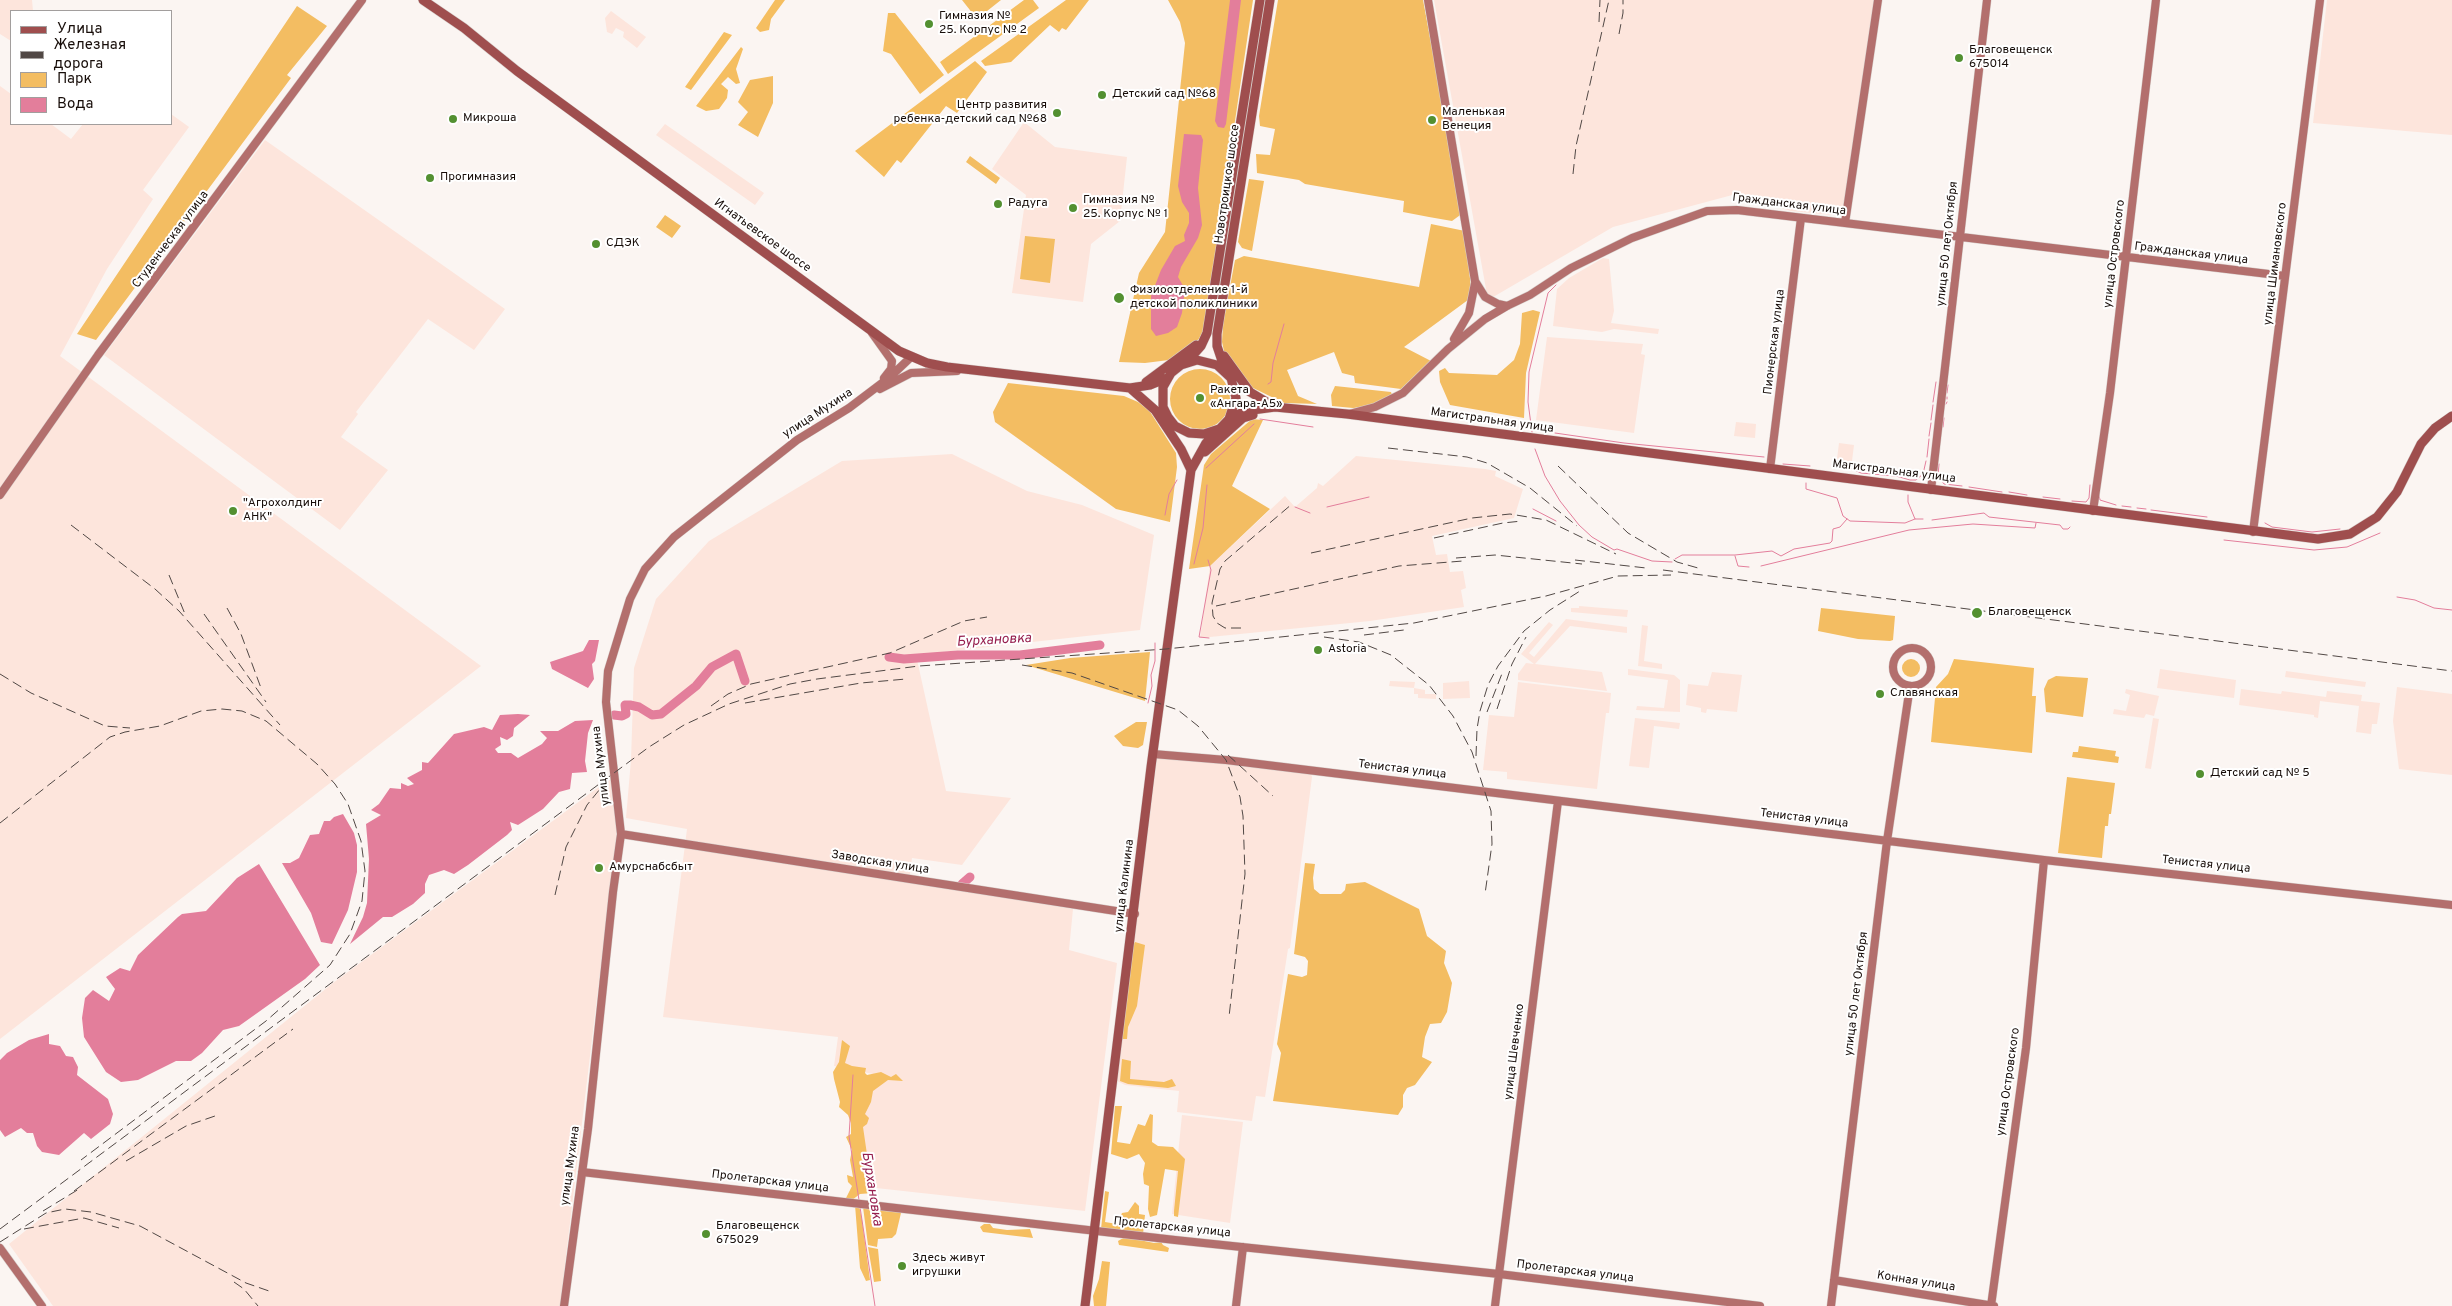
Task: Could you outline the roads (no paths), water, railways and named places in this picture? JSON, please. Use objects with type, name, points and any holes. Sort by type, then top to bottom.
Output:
[{"type":"main road","name":"Игнатьевское шоссе","points":[[423,0],[464,28],[517,71],[872,333],[911,357],[947,367],[974,371],[1130,388]]},
{"type":"main road","name":"Новотроицкое шоссе","points":[[1187,362],[1201,346],[1207,333],[1260,0]]},
{"type":"main road","name":"Новотроицкое шоссе","points":[[1225,371],[1217,346],[1217,334],[1270,0]]},
{"type":"main road","points":[[1130,388],[1158,375],[1195,347],[1207,333]]},
{"type":"main road","points":[[1217,334],[1224,355],[1242,384],[1250,392],[1275,407]]},
{"type":"main road","points":[[1163,407],[1163,388],[1167,378],[1176,368],[1187,362],[1208,361],[1225,371],[1235,387],[1275,407]]},
{"type":"main road","points":[[1130,388],[1150,385],[1167,378]]},
{"type":"main road","points":[[1229,419],[1236,398],[1235,387]]},
{"type":"main road","points":[[1130,388],[1153,398],[1163,407],[1175,426],[1187,453],[1191,470]]},
{"type":"main road","points":[[1130,388],[1155,410],[1181,449],[1191,470]]},
{"type":"main road","points":[[1191,470],[1202,449],[1229,419],[1245,411],[1275,407]]},
{"type":"main road","points":[[1191,470],[1210,447],[1243,418],[1275,407]]},
{"type":"main road","name":"Магистральная улица","points":[[1275,407],[1347,414],[2253,532],[2324,539],[2343,536],[2362,528],[2377,517],[2389,503],[2425,438],[2452,416]]},
{"type":"main road","points":[[1175,426],[1196,434],[1219,429]]},
{"type":"main road","name":"улица Калинина","points":[[1085,1306],[1135,914],[1153,754],[1191,470]]},
{"type":"street","name":"Студенческая улица","points":[[0,495],[98,355],[362,0]]},
{"type":"street","points":[[1428,0],[1475,281],[1469,313],[1448,350]]},
{"type":"street","points":[[1845,223],[1878,0]]},
{"type":"street","name":"улица 50 лет Октября","points":[[1931,490],[1987,0]]},
{"type":"street","name":"улица Островского","points":[[2093,510],[2110,394],[2156,0]]},
{"type":"street","name":"улица Шимановского","points":[[2253,532],[2320,0]]},
{"type":"street","name":"Гражданская улица","points":[[1347,414],[1375,407],[1403,393],[1448,350],[1485,319],[1530,295],[1571,268],[1624,242],[1693,215],[1723,209],[2286,276]]},
{"type":"street","name":"Пионерская улица","points":[[1770,469],[1801,218]]},
{"type":"street","points":[[1475,281],[1485,297],[1498,304],[1507,306]]},
{"type":"street","points":[[871,392],[888,374],[892,365],[890,357],[872,333]]},
{"type":"street","name":"улица Мухина","points":[[564,1306],[582,1172],[621,834],[606,702],[608,671],[630,600],[645,569],[674,537],[793,443],[871,392],[901,368],[911,357]]},
{"type":"street","points":[[871,392],[911,373],[974,371]]},
{"type":"street","points":[[1915,648],[1927,656],[1931,670],[1924,682],[1910,686],[1897,679],[1893,665],[1900,652],[1915,648]]},
{"type":"street","name":"улица 50 лет Октября","points":[[1831,1306],[1887,841],[1910,686]]},
{"type":"street","name":"Тенистая улица","points":[[1153,754],[1226,760],[2044,860],[2452,905]]},
{"type":"street","name":"улица Шевченко","points":[[1495,1306],[1558,801]]},
{"type":"street","name":"Заводская улица","points":[[621,834],[1135,914]]},
{"type":"street","name":"улица Островского","points":[[1992,1306],[2026,1048],[2044,860]]},
{"type":"street","name":"Пролетарская улица","points":[[582,1172],[1094,1231],[1499,1274],[1760,1306]]},
{"type":"street","points":[[1236,1306],[1243,1247]]},
{"type":"street","points":[[0,1248],[42,1306]]},
{"type":"street","name":"Конная улица","points":[[1834,1280],[1992,1306]]},
{"type":"water","points":[[1230,0],[1241,0],[1224,128],[1218,127],[1215,121]]},
{"type":"water","points":[[1184,134],[1201,135],[1203,140],[1198,188],[1202,225],[1198,238],[1181,267],[1178,277],[1185,289],[1182,313],[1177,327],[1168,333],[1156,336],[1151,329],[1151,296],[1161,270],[1175,246],[1185,241],[1184,235],[1189,223],[1189,213],[1182,202],[1178,186]]},
{"type":"water","points":[[589,640],[599,640],[595,661],[592,664],[594,679],[588,688],[552,669],[550,662],[583,651]]},
{"type":"water","points":[[500,715],[530,715],[514,728],[513,736],[507,740],[500,737],[501,745],[495,749],[498,753],[511,753],[518,758],[542,744],[547,738],[540,731],[558,731],[575,721],[593,720],[588,733],[585,761],[587,772],[572,773],[570,789],[559,792],[543,809],[518,825],[510,822],[512,830],[468,865],[454,874],[444,870],[429,875],[425,884],[425,893],[413,904],[392,917],[383,917],[350,944],[363,917],[367,903],[369,859],[366,824],[381,815],[371,810],[379,804],[390,788],[401,789],[401,783],[408,786],[414,784],[407,778],[422,770],[422,762],[428,763],[454,734],[484,727],[492,730]]},
{"type":"water","points":[[343,814],[354,833],[357,845],[357,872],[348,910],[332,944],[321,942],[311,913],[282,863],[290,863],[299,858],[310,835],[319,834],[324,821],[330,821],[334,817]]},
{"type":"water","points":[[259,864],[320,965],[305,979],[239,1026],[223,1030],[202,1053],[191,1061],[176,1061],[138,1080],[121,1082],[106,1072],[84,1037],[82,1018],[85,998],[93,990],[109,1001],[115,989],[106,977],[120,968],[130,971],[138,955],[178,917],[182,914],[206,911],[237,878]]},
{"type":"water","points":[[49,1034],[49,1044],[60,1046],[66,1056],[73,1057],[78,1067],[77,1075],[108,1099],[113,1114],[110,1124],[91,1139],[84,1133],[59,1155],[42,1152],[37,1146],[33,1133],[27,1133],[21,1128],[5,1137],[0,1130],[0,1060],[7,1053],[29,1040]]},
{"type":"waterway","points":[[1532,432],[1528,402],[1529,372],[1548,293],[1556,285]]},
{"type":"waterway","points":[[1268,384],[1271,382],[1273,363],[1284,324]]},
{"type":"waterway","points":[[1933,402],[1936,382]]},
{"type":"waterway","points":[[1947,393],[1948,385]]},
{"type":"waterway","points":[[1931,420],[1933,405]]},
{"type":"waterway","points":[[1943,427],[1944,418]]},
{"type":"waterway","points":[[1260,419],[1313,427]]},
{"type":"waterway","points":[[1929,436],[1931,423]]},
{"type":"waterway","points":[[1206,468],[1254,424]]},
{"type":"waterway","points":[[1555,433],[1624,443],[1764,457]]},
{"type":"waterway","points":[[1927,457],[1929,439]]},
{"type":"waterway","points":[[1535,449],[1545,476],[1560,501],[1579,525],[1592,537],[1614,550],[1617,549],[1652,561],[1672,562]]},
{"type":"waterway","points":[[1837,467],[1846,466],[1861,473],[1916,480],[1923,474],[1926,461]]},
{"type":"waterway","points":[[1783,464],[1810,466]]},
{"type":"waterway","points":[[1939,464],[1938,476],[1944,484],[1962,486]]},
{"type":"waterway","points":[[1165,515],[1169,494],[1177,480]]},
{"type":"waterway","points":[[1806,483],[1806,489],[1837,498],[1843,516],[1850,521],[1905,523],[1915,519]]},
{"type":"waterway","points":[[1194,564],[1203,528],[1207,485]]},
{"type":"waterway","points":[[2072,501],[2086,502],[2089,498],[2090,485]]},
{"type":"waterway","points":[[1969,487],[2002,492]]},
{"type":"waterway","points":[[2009,492],[2027,495]]},
{"type":"waterway","points":[[1908,495],[1908,502],[1915,519],[1923,519]]},
{"type":"waterway","points":[[2099,495],[2100,500],[2116,505]]},
{"type":"waterway","points":[[1327,507],[1369,497]]},
{"type":"waterway","points":[[2043,497],[2060,499]]},
{"type":"waterway","points":[[2122,506],[2131,507]]},
{"type":"waterway","points":[[1295,507],[1310,513]]},
{"type":"waterway","points":[[2137,508],[2146,509]]},
{"type":"waterway","points":[[1533,509],[1556,521]]},
{"type":"waterway","points":[[2151,510],[2207,517]]},
{"type":"waterway","points":[[1932,520],[1984,513],[1989,517],[2060,525],[2063,529],[2070,527]]},
{"type":"waterway","points":[[1675,559],[1682,555],[1735,555],[1772,551],[1781,556],[1794,549],[1830,543],[1832,541],[1833,529],[1840,527],[1847,519]]},
{"type":"waterway","points":[[1761,566],[1909,530],[1973,524],[2035,528],[2036,523]]},
{"type":"waterway","points":[[2265,523],[2272,527],[2312,532],[2340,529]]},
{"type":"waterway","points":[[2224,540],[2314,550],[2347,547],[2380,533]]},
{"type":"waterway","points":[[1735,556],[1738,566],[1749,567]]},
{"type":"waterway","points":[[1208,560],[1211,570],[1199,637],[1209,638]]},
{"type":"waterway","points":[[2397,597],[2415,600],[2434,608],[2452,610]]},
{"type":"waterway","name":"Бурхановка","points":[[1148,703],[1152,686],[1151,675],[1155,661],[1155,643]]},
{"type":"waterway","name":"Бурхановка","points":[[889,657],[904,659],[958,655],[1020,655],[1100,645]]},
{"type":"waterway","name":"Бурхановка","points":[[614,715],[622,716],[626,714],[625,705],[639,707],[652,715],[661,714],[696,686],[712,667],[736,654],[745,681]]},
{"type":"waterway","name":"Бурхановка","points":[[962,884],[970,877]]},
{"type":"waterway","name":"Бурхановка","points":[[853,1075],[849,1136],[859,1200]]},
{"type":"waterway","name":"Бурхановка","points":[[860,1207],[875,1306]]},
{"type":"railway","points":[[1599,22],[1600,0]]},
{"type":"railway","points":[[1573,174],[1576,146],[1609,0]]},
{"type":"railway","points":[[1619,34],[1623,13],[1623,0]]},
{"type":"railway","points":[[1388,448],[1467,457],[1487,463],[1530,488],[1577,526]]},
{"type":"railway","points":[[1558,466],[1628,533],[1677,562],[1698,568]]},
{"type":"railway","points":[[1241,628],[1225,628],[1217,623],[1213,616],[1212,603],[1220,569],[1225,561],[1292,504]]},
{"type":"railway","points":[[1311,553],[1472,518],[1510,514],[1546,520],[1616,554]]},
{"type":"railway","points":[[1434,538],[1503,523],[1522,521]]},
{"type":"railway","points":[[71,525],[155,589],[179,611],[280,725]]},
{"type":"railway","points":[[1456,558],[1495,555],[1582,564]]},
{"type":"railway","points":[[1575,560],[1646,568]]},
{"type":"railway","points":[[1216,606],[1399,566],[1463,561]]},
{"type":"railway","points":[[1663,570],[2452,671]]},
{"type":"railway","points":[[169,575],[185,614]]},
{"type":"railway","points":[[0,1229],[649,747],[684,725],[729,704],[790,684],[817,679],[919,666],[1166,649],[1414,623],[1546,596],[1618,576],[1671,575]]},
{"type":"railway","points":[[1476,756],[1480,711],[1488,685],[1498,666],[1524,631],[1550,610],[1580,591]]},
{"type":"railway","points":[[227,608],[241,634],[261,688]]},
{"type":"railway","points":[[204,614],[266,702]]},
{"type":"railway","points":[[711,706],[728,694],[751,684],[890,653],[964,621],[987,617]]},
{"type":"railway","points":[[1364,635],[1404,630]]},
{"type":"railway","points":[[1324,637],[1359,642],[1391,655],[1429,685],[1453,716],[1472,752],[1491,811],[1492,844],[1485,894]]},
{"type":"railway","points":[[1497,709],[1512,664],[1526,637]]},
{"type":"railway","points":[[1022,665],[1072,673],[1178,710],[1198,726],[1226,760],[1240,797],[1243,816],[1245,874],[1229,1017]]},
{"type":"railway","points":[[1487,712],[1503,671]]},
{"type":"railway","points":[[0,674],[31,693],[105,726],[130,728]]},
{"type":"railway","points":[[745,703],[861,683],[906,679]]},
{"type":"railway","points":[[0,823],[110,737],[125,732],[160,726],[201,711],[222,709],[242,711],[266,721],[317,764],[335,784],[348,804],[361,841],[365,871],[362,901],[350,934],[330,965],[266,1021],[81,1160]]},
{"type":"railway","points":[[1228,755],[1273,796]]},
{"type":"railway","points":[[555,895],[566,847],[587,805],[600,789]]},
{"type":"railway","points":[[74,1191],[293,1029]]},
{"type":"railway","points":[[126,1161],[186,1126],[215,1116]]},
{"type":"railway","points":[[43,1211],[79,1189]]},
{"type":"railway","points":[[0,1242],[46,1213],[65,1209],[91,1212],[140,1226],[246,1283],[269,1291]]},
{"type":"railway","points":[[24,1229],[84,1218],[119,1228]]},
{"type":"railway","points":[[234,1282],[244,1289],[258,1306]]},
{"type":"place","name":"Гимназия № 25. Корпус № 2","points":[[929,24]]},
{"type":"place","name":"Благовещенск 675014","points":[[1959,58]]},
{"type":"place","name":"Детский сад №68","points":[[1102,95]]},
{"type":"place","name":"Центр развития ребенка-детский сад №68","points":[[1057,113]]},
{"type":"place","name":"Микроша","points":[[453,119]]},
{"type":"place","name":"Маленькая Венеция","points":[[1432,120]]},
{"type":"place","name":"Прогимназия","points":[[430,178]]},
{"type":"place","name":"Радуга","points":[[998,204]]},
{"type":"place","name":"Гимназия № 25. Корпус № 1","points":[[1073,208]]},
{"type":"place","name":"СДЭК","points":[[596,244]]},
{"type":"place","name":"Физиоотделение 1-й детской поликлиники","points":[[1119,298]]},
{"type":"place","name":"Ракета «Ангара-А5»","points":[[1200,398]]},
{"type":"place","name":"\"Агрохолдинг АНК\"","points":[[233,511]]},
{"type":"place","name":"Благовещенск","points":[[1977,613]]},
{"type":"place","name":"Astoria","points":[[1318,650]]},
{"type":"place","name":"Славянская","points":[[1880,694]]},
{"type":"place","name":"Детский сад № 5","points":[[2200,774]]},
{"type":"place","name":"Амурснабсбыт","points":[[599,868]]},
{"type":"place","name":"Благовещенск 675029","points":[[706,1234]]},
{"type":"place","name":"Здесь живут игрушки","points":[[902,1266]]}]
